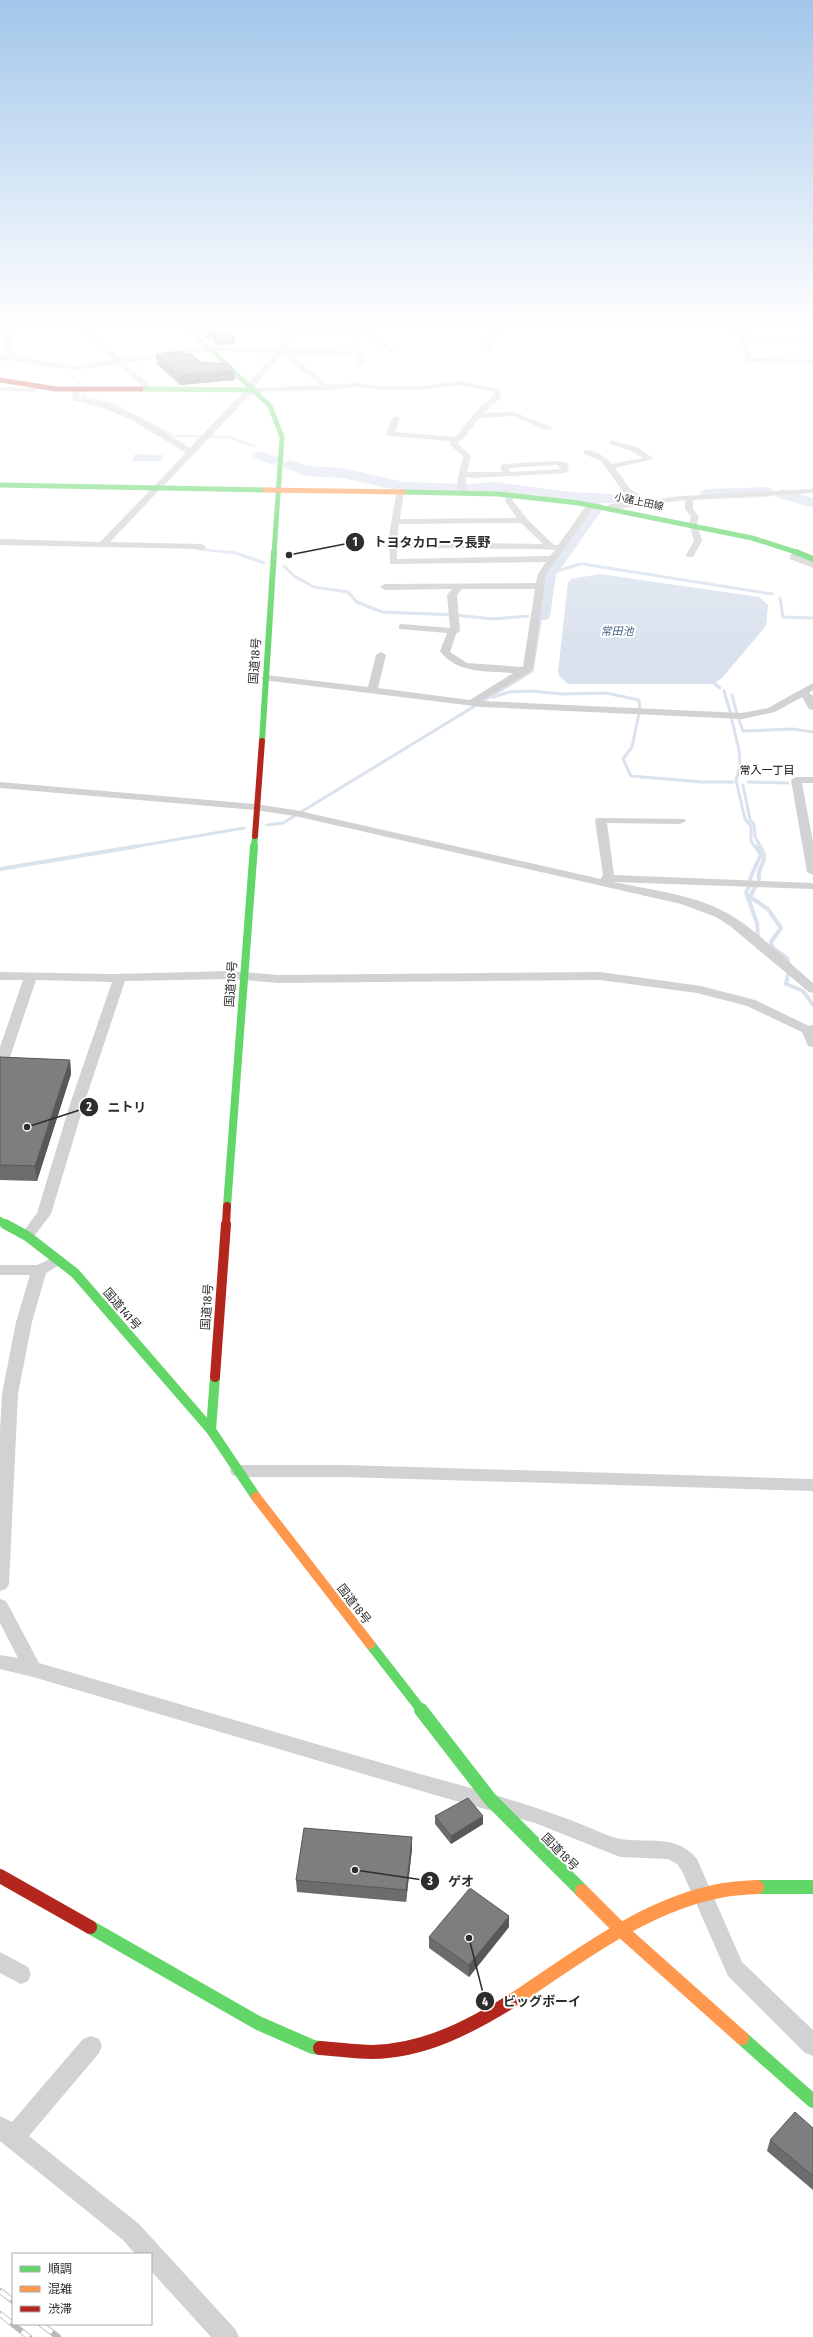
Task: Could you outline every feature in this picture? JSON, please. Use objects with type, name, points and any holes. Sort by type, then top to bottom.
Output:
[{"type":"main road","name":"国道18号","points":[[281,434],[280,490],[211,1430],[238,1471],[490,1799],[622,1931],[813,2101]]},
{"type":"main road","name":"小諸上田線","points":[[0,485],[464,492],[510,495],[610,507],[772,543],[813,559]]},
{"type":"main road","name":"国道141号","points":[[0,1221],[27,1236],[75,1273],[211,1430]]},
{"type":"main road","points":[[0,1876],[258,2023],[313,2047],[373,2052],[420,2046],[449,2036],[501,2008],[622,1931],[663,1908],[702,1895],[741,1887],[813,1887]]},
{"type":"street","points":[[161,434],[191,452]]},
{"type":"street","points":[[102,545],[159,487],[207,434]]},
{"type":"street","points":[[391,434],[454,439],[463,434]]},
{"type":"street","points":[[454,439],[453,443],[467,456],[461,482],[464,492]]},
{"type":"street","points":[[610,467],[650,459],[634,449],[613,442]]},
{"type":"street","points":[[587,452],[604,460],[627,492],[645,502]]},
{"type":"street","points":[[463,474],[474,476],[506,473],[513,474],[565,471],[564,465],[557,463],[504,466],[506,473]]},
{"type":"street","points":[[400,491],[395,522],[392,560],[395,562],[553,559]]},
{"type":"street","points":[[610,507],[689,498],[813,491]]},
{"type":"street","points":[[510,495],[509,501],[524,520],[556,548]]},
{"type":"street","points":[[689,498],[689,508],[695,517],[694,525],[698,541],[690,555]]},
{"type":"street","points":[[476,703],[525,671],[528,666],[539,586],[543,572],[553,559],[556,548],[592,504]]},
{"type":"street","points":[[395,522],[524,520]]},
{"type":"street","points":[[0,542],[202,548]]},
{"type":"street","points":[[394,545],[556,548]]},
{"type":"street","points":[[797,552],[793,557],[813,565]]},
{"type":"street","points":[[460,586],[452,594],[454,631],[445,651],[463,665],[525,671]]},
{"type":"street","points":[[385,587],[539,586]]},
{"type":"street","points":[[402,627],[454,631]]},
{"type":"street","points":[[372,691],[382,655]]},
{"type":"street","points":[[266,678],[476,703],[742,716],[770,712],[813,686]]},
{"type":"street","points":[[802,693],[809,697],[813,707]]},
{"type":"street","points":[[813,780],[796,780],[813,872]]},
{"type":"street","points":[[0,785],[256,807],[298,814],[684,901],[720,914],[734,923],[808,980],[813,989]]},
{"type":"street","points":[[609,877],[601,820],[680,821]]},
{"type":"street","points":[[594,880],[609,877],[813,886]]},
{"type":"street","points":[[0,976],[244,976],[279,979],[600,976],[697,989],[751,1003],[810,1029],[813,1043]]},
{"type":"street","points":[[0,1066],[31,976]]},
{"type":"street","points":[[27,1236],[44,1214],[78,1102],[120,977]]},
{"type":"street","points":[[0,1270],[39,1270],[58,1260]]},
{"type":"street","points":[[0,1584],[10,1394],[24,1322],[39,1270]]},
{"type":"street","points":[[238,1471],[346,1471],[813,1485]]},
{"type":"street","points":[[0,1606],[33,1669]]},
{"type":"street","points":[[0,1662],[33,1669],[435,1787],[490,1799],[566,1826],[618,1848],[669,1850],[685,1857],[690,1865],[735,1970],[792,2023],[813,2046]]},
{"type":"street","points":[[0,1962],[21,1974]]},
{"type":"street","points":[[91,2046],[6,2132],[131,2232],[150,2253]]},
{"type":"street","points":[[152,2255],[227,2337]]},
{"type":"water","points":[[135,454],[164,455],[161,461],[132,461]]},
{"type":"water","name":"常田池","points":[[600,574],[759,597],[768,605],[766,626],[722,678],[713,684],[568,684],[560,677],[558,672],[568,582],[571,579]]},
{"type":"building","points":[[0,1057],[70,1060],[35,1166],[0,1165]]},
{"type":"building","points":[[468,1798],[483,1816],[451,1836],[435,1816]]},
{"type":"building","points":[[304,1828],[412,1837],[406,1890],[296,1880]]},
{"type":"building","points":[[470,1888],[509,1916],[469,1965],[429,1937]]},
{"type":"building","points":[[795,2112],[813,2128],[813,2176],[770,2140]]},
{"type":"waterway","points":[[170,434],[174,436],[229,437],[254,446]]},
{"type":"waterway","points":[[261,456],[273,460]]},
{"type":"waterway","points":[[290,465],[306,471],[343,473],[404,487],[468,489],[495,487],[571,497],[630,500]]},
{"type":"waterway","points":[[707,494],[768,492]]},
{"type":"waterway","points":[[782,494],[813,503]]},
{"type":"waterway","points":[[541,616],[547,575],[596,507]]},
{"type":"waterway","points":[[197,549],[235,553]]},
{"type":"waterway","points":[[233,552],[264,563]]},
{"type":"waterway","points":[[545,581],[554,572],[580,564]]},
{"type":"waterway","points":[[583,564],[772,594]]},
{"type":"waterway","points":[[284,566],[294,576],[314,587],[348,592],[357,602],[382,612],[455,615],[493,619],[528,616]]},
{"type":"waterway","points":[[780,598],[783,617],[813,618]]},
{"type":"waterway","points":[[267,825],[283,823],[532,671],[541,616]]},
{"type":"waterway","points":[[715,684],[720,688]]},
{"type":"waterway","points":[[493,697],[509,692],[530,691],[563,694],[606,693],[639,700],[640,710]]},
{"type":"waterway","points":[[724,691],[731,714]]},
{"type":"waterway","points":[[732,695],[737,714]]},
{"type":"waterway","points":[[639,713],[632,747],[623,759],[631,776],[702,782],[733,782]]},
{"type":"waterway","points":[[731,716],[739,750],[740,766],[736,780],[745,819],[751,826],[751,841],[755,847]]},
{"type":"waterway","points":[[738,717],[743,731],[793,729],[813,732]]},
{"type":"waterway","points":[[748,782],[788,783]]},
{"type":"waterway","points":[[743,785],[750,820],[754,824],[755,837],[761,847]]},
{"type":"waterway","points":[[134,847],[244,828]]},
{"type":"waterway","points":[[134,847],[139,846]]},
{"type":"waterway","points":[[750,879],[761,854],[755,846]]},
{"type":"waterway","points":[[759,879],[759,870],[764,860],[763,852],[760,846]]},
{"type":"waterway","points":[[0,869],[134,847]]},
{"type":"waterway","points":[[750,885],[746,892],[757,923],[758,936]]},
{"type":"waterway","points":[[756,885],[750,897],[768,909],[781,928],[771,942],[772,947],[787,958],[788,963]]},
{"type":"waterway","points":[[788,974],[786,984],[803,991],[813,1005]]},
{"type":"railway","points":[[0,2291],[12,2300]]},
{"type":"railway","points":[[0,2314],[12,2324]]},
{"type":"railway","points":[[14,2325],[29,2337]]},
{"type":"railway","points":[[42,2325],[58,2337]]},
{"type":"traffic: fast","points":[[262,741],[282,437],[281,434]]},
{"type":"traffic: fast","points":[[0,485],[265,490]]},
{"type":"traffic: fast","points":[[403,492],[498,494],[579,503],[752,538],[783,547],[813,559]]},
{"type":"traffic: fast","points":[[227,1206],[255,836]]},
{"type":"traffic: fast","points":[[0,1221],[27,1236],[75,1273],[211,1430],[256,1497]]},
{"type":"traffic: fast","points":[[211,1430],[215,1377]]},
{"type":"traffic: fast","points":[[370,1644],[490,1799],[582,1891]]},
{"type":"traffic: fast","points":[[757,1887],[813,1887]]},
{"type":"traffic: fast","points":[[90,1927],[258,2023],[313,2047],[320,2048]]},
{"type":"traffic: fast","points":[[742,2038],[813,2101]]},
{"type":"traffic: slow","points":[[265,490],[403,492]]},
{"type":"traffic: slow","points":[[256,1497],[370,1644]]},
{"type":"traffic: slow","points":[[510,2002],[596,1945],[659,1911],[691,1898],[724,1890],[757,1887]]},
{"type":"traffic: slow","points":[[582,1891],[622,1931],[742,2038]]},
{"type":"traffic: jam","points":[[255,836],[262,741]]},
{"type":"traffic: jam","points":[[215,1377],[227,1206]]},
{"type":"traffic: jam","points":[[0,1876],[90,1927]]},
{"type":"traffic: jam","points":[[320,2048],[360,2052],[392,2051],[410,2048],[444,2037],[478,2021],[510,2002]]},
{"type":"place","name":"トヨタカローラ長野","points":[[289,555]]},
{"type":"place","name":"ニトリ","points":[[27,1127]]},
{"type":"place","name":"ゲオ","points":[[355,1870]]},
{"type":"place","name":"ビッグボーイ","points":[[469,1938]]},
{"type":"district","name":"常入一丁目","points":[[767,770]]}]
